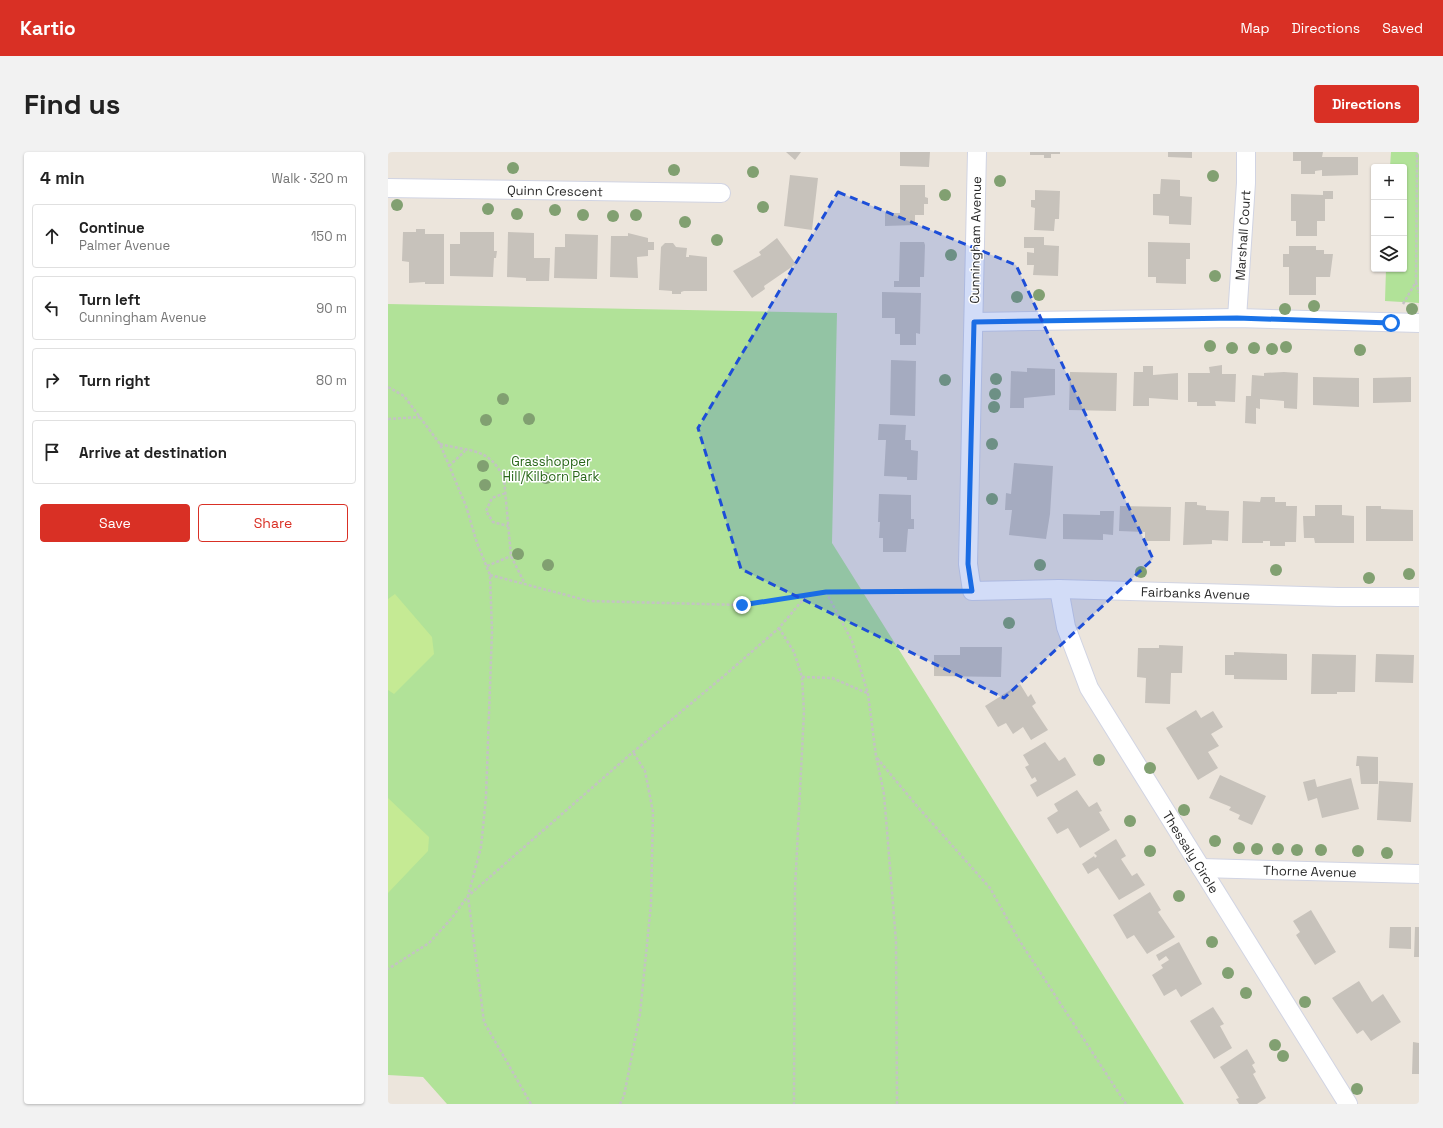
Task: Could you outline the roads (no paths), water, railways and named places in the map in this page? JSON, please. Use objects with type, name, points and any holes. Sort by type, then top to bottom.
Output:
[{"type":"street","name":"Cunningham Avenue","points":[[972,591],[968,564],[977,152]]},
{"type":"street","name":"Marshall Court","points":[[1237,318],[1246,183],[1246,152]]},
{"type":"street","name":"Quinn Crescent","points":[[388,188],[721,193]]},
{"type":"street","points":[[974,322],[1237,318],[1419,323]]},
{"type":"street","name":"Fairbanks Avenue","points":[[972,591],[1059,588],[1338,597],[1419,597]]},
{"type":"street","name":"Thessaly Circle","points":[[1059,588],[1066,627],[1089,688],[1348,1104]]},
{"type":"street","name":"Thorne Avenue","points":[[1201,868],[1419,874]]},
{"type":"park label","name":"Grasshopper Hill/Kilborn Park","points":[[551,468]]}]
